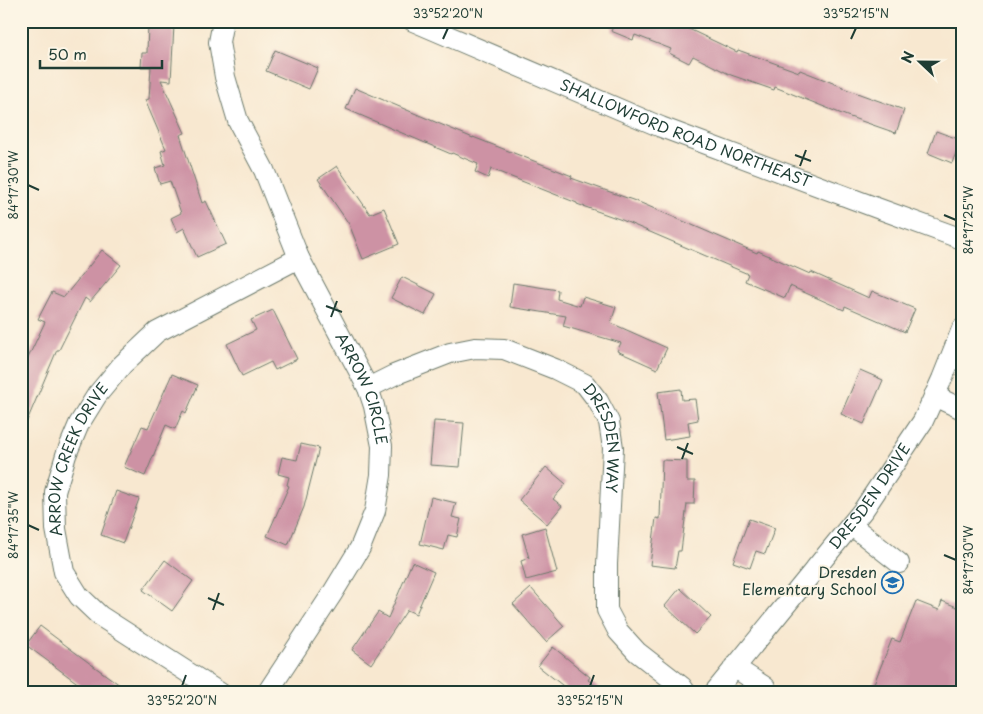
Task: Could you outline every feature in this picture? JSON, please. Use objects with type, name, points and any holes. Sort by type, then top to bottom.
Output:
[{"type":"street","name":"ARROW CIRCLE","points":[[223,21],[219,42],[225,78],[238,120],[264,170],[300,258],[368,388],[374,406],[382,446],[381,475],[375,511],[360,548],[267,693]]},
{"type":"street","name":"SHALLOWFORD ROAD NORTHEAST","points":[[413,21],[661,127],[962,239]]},
{"type":"street","name":"ARROW CREEK DRIVE","points":[[220,693],[100,616],[79,596],[64,572],[56,529],[56,492],[66,454],[79,424],[97,395],[122,365],[157,332],[300,258]]},
{"type":"street","name":"DRESDEN DRIVE","points":[[714,693],[864,509],[923,421],[962,328]]},
{"type":"street","name":"DRESDEN WAY","points":[[368,388],[394,375],[450,353],[476,348],[504,349],[555,368],[585,384],[598,401],[609,422],[613,448],[607,564],[607,610],[618,631],[636,652],[682,687],[686,693]]},
{"type":"street","points":[[934,396],[962,409]]},
{"type":"street","points":[[851,525],[899,562]]},
{"type":"street","points":[[734,667],[765,687],[767,693]]},
{"type":"building","points":[[603,21],[672,21],[737,52],[738,50],[799,72],[800,70],[904,110],[896,133],[847,116],[775,87],[774,90],[731,75],[693,56],[689,63],[669,53],[671,49],[635,35],[633,40],[611,31],[613,27]]},
{"type":"building","points":[[148,24],[174,25],[171,81],[161,80],[185,133],[180,135],[202,203],[206,201],[226,244],[197,257],[184,228],[177,232],[171,218],[181,213],[170,181],[160,184],[155,168],[165,165],[161,151],[166,149],[145,100],[149,99],[151,67],[141,67],[142,53],[147,53]]},
{"type":"building","points":[[275,50],[318,68],[309,89],[266,71]]},
{"type":"building","points":[[355,88],[473,138],[572,176],[571,178],[641,203],[757,253],[758,251],[810,274],[811,272],[869,298],[872,291],[915,309],[905,332],[845,306],[844,310],[790,286],[785,298],[745,281],[748,274],[622,220],[491,169],[488,178],[475,172],[478,164],[346,109]]},
{"type":"building","points":[[936,131],[961,140],[952,163],[928,153]]},
{"type":"building","points":[[337,166],[370,214],[384,208],[399,244],[363,259],[349,224],[318,179]]},
{"type":"building","points":[[102,250],[121,265],[90,302],[85,298],[59,350],[57,350],[21,435],[21,358],[27,360],[45,322],[38,319],[52,292],[64,297]]},
{"type":"building","points":[[402,277],[436,294],[425,315],[391,298]]},
{"type":"building","points":[[513,283],[558,290],[557,299],[580,306],[583,297],[616,307],[611,323],[667,348],[657,369],[617,351],[621,343],[563,326],[566,316],[510,307]]},
{"type":"building","points":[[273,310],[297,359],[275,370],[271,362],[242,376],[227,344],[256,330],[251,320]]},
{"type":"building","points":[[860,370],[883,380],[864,424],[841,414]]},
{"type":"building","points":[[172,374],[198,385],[186,413],[183,411],[175,429],[166,425],[145,476],[124,467],[142,426],[148,428]]},
{"type":"building","points":[[681,389],[682,400],[695,399],[698,420],[688,422],[690,436],[664,440],[658,392]]},
{"type":"building","points":[[434,421],[464,423],[460,467],[430,465]]},
{"type":"building","points":[[301,444],[319,448],[304,507],[288,545],[267,536],[289,486],[287,485],[289,477],[278,474],[282,457],[297,460]]},
{"type":"building","points":[[662,460],[687,461],[687,481],[695,481],[694,504],[687,504],[681,551],[678,551],[675,568],[650,565],[656,518],[660,519]]},
{"type":"building","points":[[546,467],[566,484],[553,499],[562,506],[547,524],[519,500]]},
{"type":"building","points":[[116,491],[139,499],[123,543],[101,535]]},
{"type":"building","points":[[431,497],[456,503],[452,517],[461,519],[457,537],[448,535],[444,550],[420,544]]},
{"type":"building","points":[[749,519],[775,528],[765,554],[756,551],[750,568],[733,562]]},
{"type":"building","points":[[545,527],[557,572],[526,580],[521,561],[529,558],[522,534]]},
{"type":"building","points":[[165,560],[193,581],[172,611],[143,590]]},
{"type":"building","points":[[412,562],[434,572],[416,614],[407,610],[371,664],[352,650],[378,612],[388,618]]},
{"type":"building","points":[[531,588],[564,626],[546,642],[513,604]]},
{"type":"building","points":[[680,588],[711,617],[695,634],[665,606]]},
{"type":"building","points":[[916,601],[939,610],[942,601],[962,609],[962,693],[951,693],[935,687],[933,693],[870,693],[892,639],[900,642]]},
{"type":"building","points":[[40,626],[131,693],[91,693],[26,645]]},
{"type":"building","points":[[553,647],[590,677],[588,680],[605,693],[572,693],[538,666]]},
{"type":"place","name":"Dresden Elementary School","points":[[893,582]]}]
